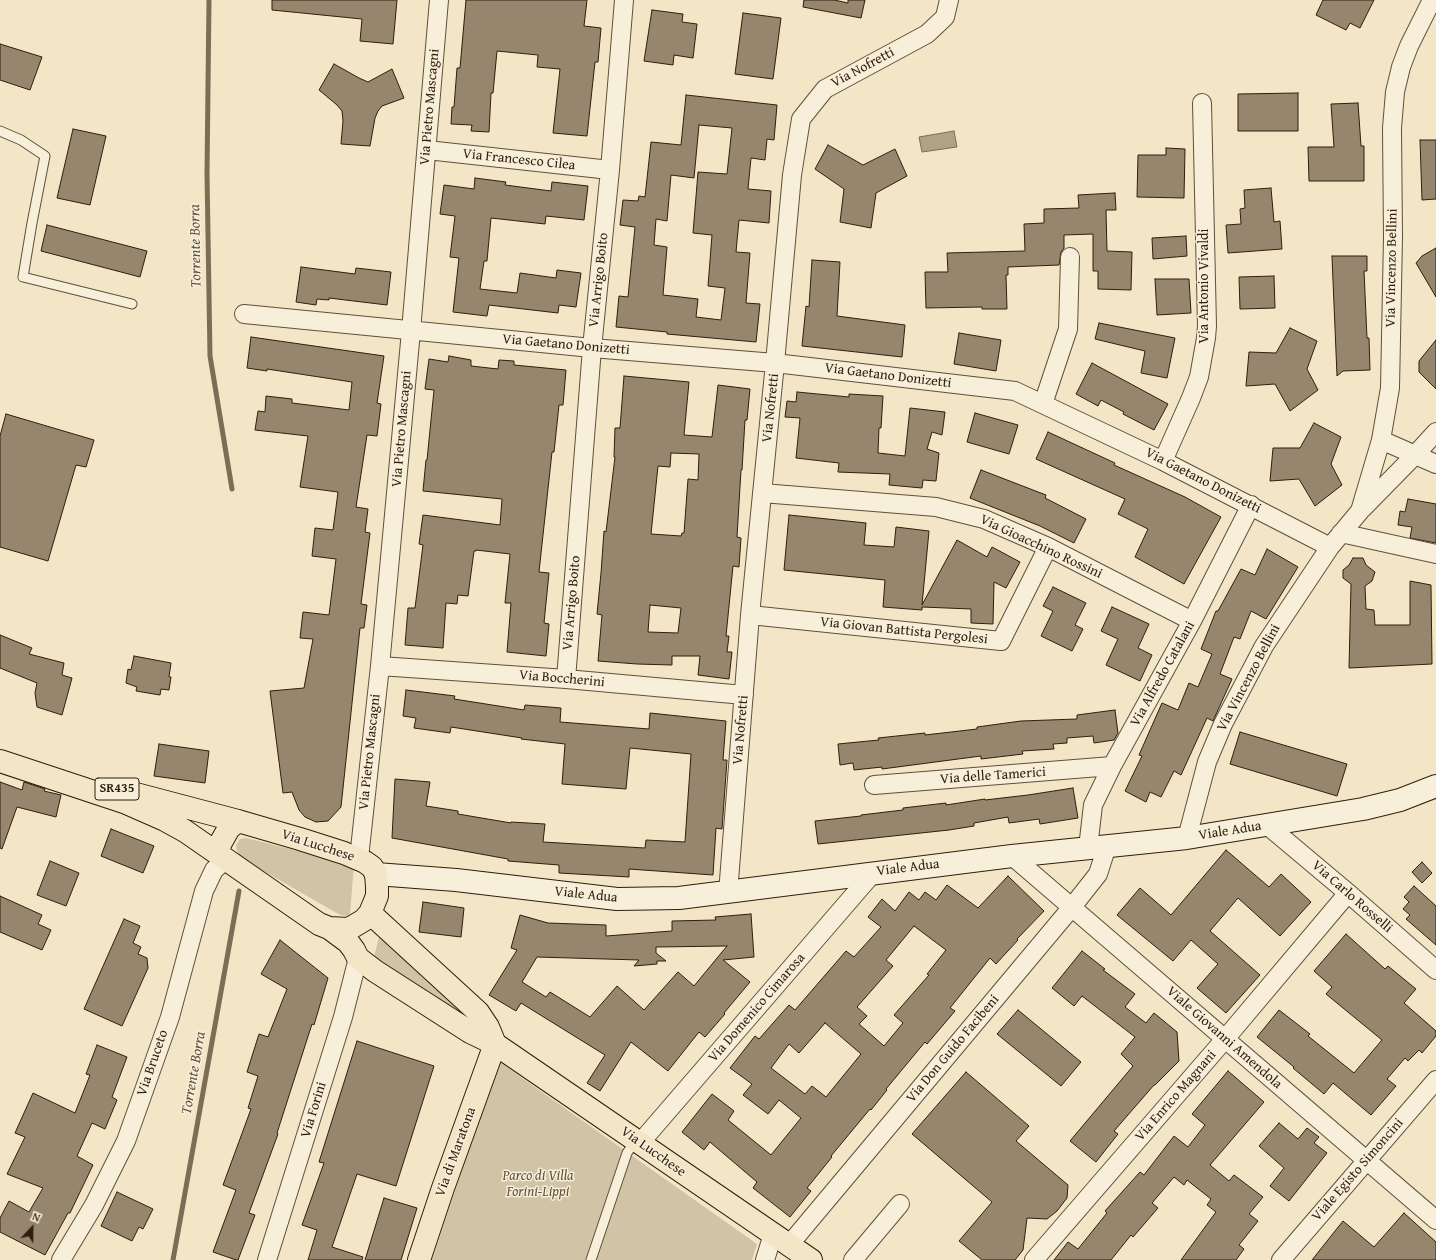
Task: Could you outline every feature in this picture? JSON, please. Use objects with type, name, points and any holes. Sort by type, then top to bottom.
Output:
[{"type":"main road","name":"SR435","points":[[0,746],[93,782],[238,821]]},
{"type":"main road","name":"SR435","points":[[0,761],[124,802],[145,811],[185,831],[221,857]]},
{"type":"main road","name":"Viale Adua","points":[[376,874],[456,880],[617,899],[679,898],[1012,856],[1186,838],[1364,809],[1400,800],[1436,786]]},
{"type":"main road","name":"Via Lucchese","points":[[238,821],[359,858],[372,867],[376,874]]},
{"type":"main road","points":[[238,821],[229,828],[220,844],[221,857],[348,942],[358,958]]},
{"type":"main road","points":[[329,928],[349,929],[364,920],[370,914],[376,896],[376,874]]},
{"type":"main road","points":[[370,914],[478,1012],[488,1027],[495,1044]]},
{"type":"main road","name":"Via Lucchese","points":[[358,958],[470,1032],[495,1044],[811,1260]]},
{"type":"main road","name":"Via di Maratona","points":[[419,1260],[443,1188],[495,1044]]},
{"type":"street","name":"Via Pietro Mascagni","points":[[359,858],[380,666],[411,331],[439,0]]},
{"type":"street","name":"Via Arrigo Boito","points":[[566,680],[592,348],[610,170],[624,0]]},
{"type":"street","name":"Via Nofretti","points":[[728,892],[750,615],[792,175],[801,120],[824,89],[927,34],[945,17],[948,0]]},
{"type":"street","name":"Via Vincenzo Bellini","points":[[1186,838],[1207,762],[1223,724],[1264,646],[1336,540],[1360,511],[1381,440],[1390,388],[1392,128],[1395,92],[1401,67],[1409,46],[1432,0]]},
{"type":"street","name":"Via Antonio Vivaldi","points":[[1163,461],[1194,391],[1202,366],[1208,326],[1202,103]]},
{"type":"street","name":"Via Francesco Cilea","points":[[427,150],[610,170]]},
{"type":"street","points":[[1043,404],[1068,329],[1070,257]]},
{"type":"street","name":"Via Gaetano Donizetti","points":[[244,314],[592,348],[775,363],[1015,390],[1251,505],[1336,540]]},
{"type":"street","points":[[1360,511],[1416,455],[1436,432]]},
{"type":"street","points":[[1381,440],[1436,464]]},
{"type":"street","name":"Via Gioacchino Rossini","points":[[762,493],[936,507],[984,519],[1048,547],[1192,621]]},
{"type":"street","name":"Via Alfredo Catalani","points":[[1098,847],[1093,805],[1112,766],[1192,621],[1251,505]]},
{"type":"street","points":[[1336,540],[1436,554]]},
{"type":"street","name":"Via Giovan Battista Pergolesi","points":[[750,615],[1001,641],[1048,547]]},
{"type":"street","name":"Via Boccherini","points":[[380,666],[744,695]]},
{"type":"street","name":"Via delle Tamerici","points":[[874,785],[1112,766]]},
{"type":"street","name":"Via Carlo Rosselli","points":[[1267,825],[1436,970]]},
{"type":"street","name":"Via Don Guido Facibeni","points":[[781,1240],[1072,907],[1098,874],[1098,847]]},
{"type":"street","name":"Viale Giovanni Amendola","points":[[1012,856],[1436,1220]]},
{"type":"street","name":"Via Bruceto","points":[[61,1260],[94,1205],[126,1141],[170,1017],[204,890],[221,857]]},
{"type":"street","name":"Via Domenico Cimarosa","points":[[638,1142],[873,873]]},
{"type":"street","name":"Via Enrico Magnani","points":[[1034,1260],[1226,1039],[1348,893]]},
{"type":"street","name":"Via Forini","points":[[267,1260],[343,1018],[358,958]]},
{"type":"street","name":"Viale Egisto Simoncini","points":[[1281,1260],[1436,1080]]},
{"type":"street","points":[[853,1260],[900,1204]]},
{"type":"street","points":[[765,1260],[781,1240]]},
{"type":"lane","points":[[0,131],[21,140],[45,156],[23,277],[132,304]]},
{"type":"lane","points":[[591,1260],[627,1154],[638,1142]]},
{"type":"green space","points":[[246,838],[354,865],[350,914],[347,916],[341,915],[333,911],[241,858],[237,851],[236,845],[240,839]]},
{"type":"green space","points":[[380,933],[469,1018],[468,1024],[373,961]]},
{"type":"green space","name":"Parco di Villa Forini-Lippi","points":[[498,1061],[757,1244],[752,1260],[432,1260]]},
{"type":"shaded area","points":[[954,131],[957,147],[922,152],[919,137]]},
{"type":"building","points":[[272,0],[397,0],[393,44],[360,41],[362,19],[272,10]]},
{"type":"building","points":[[466,0],[587,0],[584,26],[601,28],[598,62],[595,62],[587,136],[553,133],[560,69],[537,67],[538,55],[497,51],[493,93],[491,93],[489,132],[471,131],[472,125],[451,124],[457,68],[460,68]]},
{"type":"building","points":[[804,0],[834,0],[848,3],[848,0],[865,0],[861,18],[803,7]]},
{"type":"building","points":[[1323,0],[1374,0],[1360,28],[1350,23],[1346,30],[1316,15]]},
{"type":"building","points":[[652,10],[683,14],[682,22],[697,24],[693,58],[674,55],[673,65],[644,61]]},
{"type":"building","points":[[743,13],[781,18],[773,79],[735,74]]},
{"type":"building","points":[[0,44],[42,57],[30,90],[0,80]]},
{"type":"building","points":[[334,64],[368,82],[392,69],[404,98],[382,106],[378,111],[375,118],[370,146],[341,144],[343,121],[342,111],[319,90]]},
{"type":"building","points":[[1298,93],[1298,131],[1238,131],[1238,94]]},
{"type":"building","points":[[686,95],[777,105],[774,140],[767,139],[765,160],[751,158],[748,189],[771,191],[769,223],[739,220],[736,252],[750,253],[746,303],[760,304],[756,342],[667,334],[667,332],[616,327],[619,296],[628,297],[635,227],[620,225],[623,200],[638,201],[639,196],[645,197],[651,142],[681,145]],"holes":[[[699,125],[732,128],[727,174],[698,172],[693,233],[712,235],[708,286],[725,288],[721,320],[696,317],[698,299],[663,295],[667,247],[654,245],[656,219],[667,221],[671,175],[694,178]]]},
{"type":"building","points":[[1358,103],[1361,146],[1364,146],[1364,181],[1309,181],[1308,147],[1334,147],[1331,104]]},
{"type":"building","points":[[73,129],[106,136],[90,205],[57,198]]},
{"type":"building","points":[[1420,140],[1436,140],[1436,199],[1422,200]]},
{"type":"building","points":[[828,145],[863,165],[895,149],[907,176],[876,193],[871,228],[840,222],[844,189],[815,169]]},
{"type":"building","points":[[1166,148],[1185,149],[1184,198],[1137,197],[1138,155],[1166,155]]},
{"type":"building","points":[[475,178],[506,182],[505,185],[551,191],[552,182],[588,186],[584,220],[546,216],[545,224],[491,218],[487,261],[484,261],[480,289],[517,293],[520,273],[556,278],[557,270],[581,273],[576,307],[559,305],[558,313],[489,305],[487,316],[453,312],[459,258],[450,257],[455,216],[440,214],[444,185],[474,189]]},
{"type":"building","points":[[1271,188],[1274,222],[1280,221],[1282,249],[1228,253],[1226,225],[1241,224],[1240,209],[1245,208],[1244,190]]},
{"type":"building","points":[[1115,193],[1116,210],[1106,210],[1107,251],[1132,252],[1131,290],[1098,289],[1098,271],[1093,271],[1093,234],[1064,235],[1064,248],[1061,252],[1059,265],[1008,267],[1008,275],[1006,275],[1007,309],[982,309],[982,307],[926,308],[925,272],[948,272],[947,253],[1025,251],[1024,224],[1044,223],[1044,209],[1079,208],[1078,195]]},
{"type":"building","points":[[47,225],[147,251],[140,277],[41,251]]},
{"type":"building","points":[[1186,236],[1187,256],[1153,259],[1152,238]]},
{"type":"building","points":[[1436,248],[1436,297],[1416,263],[1422,256]]},
{"type":"building","points":[[1332,256],[1367,256],[1367,271],[1364,271],[1370,370],[1343,371],[1337,376]]},
{"type":"building","points":[[812,260],[840,262],[837,316],[905,325],[902,357],[802,346],[806,306],[809,307]]},
{"type":"building","points":[[301,267],[355,274],[356,268],[391,272],[387,305],[329,298],[329,300],[317,299],[316,305],[296,302]]},
{"type":"building","points":[[1274,276],[1275,308],[1240,309],[1239,277]]},
{"type":"building","points":[[1155,279],[1189,279],[1191,313],[1157,315]]},
{"type":"building","points":[[1099,323],[1175,338],[1167,378],[1141,373],[1145,351],[1095,339]]},
{"type":"building","points":[[1290,328],[1317,341],[1307,369],[1318,390],[1290,411],[1275,384],[1246,386],[1249,352],[1276,353]]},
{"type":"building","points":[[959,333],[1001,340],[996,371],[954,364]]},
{"type":"building","points":[[251,337],[384,356],[377,403],[381,404],[377,436],[367,435],[356,507],[368,509],[365,532],[370,533],[361,604],[367,605],[364,628],[360,628],[341,807],[328,821],[316,822],[305,817],[299,810],[292,792],[283,793],[270,691],[304,688],[313,639],[300,638],[303,612],[329,615],[336,559],[312,556],[315,528],[333,530],[338,492],[300,487],[308,436],[255,430],[258,411],[265,412],[266,396],[292,399],[292,403],[349,410],[352,382],[267,369],[267,371],[247,368]]},
{"type":"building","points":[[1436,340],[1436,389],[1419,372],[1419,361]]},
{"type":"building","points":[[449,356],[471,360],[471,366],[498,369],[499,360],[514,361],[514,365],[566,370],[563,405],[559,405],[554,452],[552,452],[539,572],[549,573],[544,623],[549,624],[546,656],[507,652],[511,603],[505,603],[510,554],[476,550],[474,551],[468,596],[458,595],[457,604],[446,603],[443,648],[405,645],[408,608],[415,608],[423,545],[419,544],[423,515],[500,525],[502,499],[423,491],[434,390],[425,389],[429,359],[448,362]]},
{"type":"building","points":[[1092,363],[1168,404],[1154,430],[1123,414],[1124,412],[1101,400],[1098,406],[1076,394]]},
{"type":"building","points":[[624,376],[689,382],[684,435],[712,437],[718,385],[750,389],[747,420],[745,420],[741,470],[737,537],[741,538],[739,567],[733,566],[726,636],[729,636],[727,652],[732,652],[729,679],[698,675],[700,656],[672,656],[672,665],[598,661],[602,615],[597,614],[604,531],[606,532],[615,457],[615,428],[620,428]],"holes":[[[671,453],[699,454],[698,480],[688,479],[684,533],[682,533],[681,536],[651,534],[658,466],[670,467]],[[650,605],[681,608],[678,633],[648,632]]]},
{"type":"building","points":[[797,392],[849,397],[849,394],[883,396],[878,453],[905,456],[910,408],[945,412],[942,435],[932,432],[927,449],[939,453],[936,481],[923,480],[922,488],[889,485],[890,474],[838,472],[839,463],[796,458],[800,418],[785,417],[787,401],[796,402]]},
{"type":"building","points":[[975,413],[1018,425],[1009,454],[967,442]]},
{"type":"building","points":[[6,414],[94,440],[86,467],[76,465],[48,561],[0,547],[0,436]]},
{"type":"building","points":[[1314,423],[1341,437],[1331,464],[1342,485],[1315,506],[1299,479],[1270,481],[1273,448],[1300,448]]},
{"type":"building","points":[[1048,432],[1115,463],[1114,465],[1185,497],[1221,517],[1184,584],[1135,557],[1148,529],[1118,514],[1125,499],[1036,459]]},
{"type":"building","points":[[981,470],[1046,495],[1045,498],[1086,519],[1074,543],[1040,526],[970,498]]},
{"type":"building","points":[[1408,499],[1436,504],[1436,543],[1410,538],[1412,527],[1398,525],[1400,511],[1405,512]]},
{"type":"building","points":[[789,515],[866,523],[864,545],[894,547],[896,527],[929,531],[922,605],[957,540],[987,557],[992,547],[1020,562],[1006,588],[994,582],[993,624],[971,623],[971,609],[922,607],[922,610],[883,607],[885,580],[784,570]]},
{"type":"building","points":[[1267,549],[1298,567],[1266,619],[1251,611],[1240,639],[1234,637],[1220,674],[1232,679],[1213,721],[1207,718],[1181,775],[1174,771],[1161,797],[1150,792],[1146,802],[1125,791],[1142,756],[1139,755],[1162,703],[1178,710],[1189,683],[1198,687],[1212,654],[1201,649],[1216,611],[1218,611],[1241,569],[1255,575]]},
{"type":"building","points":[[1353,558],[1363,558],[1366,565],[1375,572],[1372,581],[1365,586],[1366,609],[1374,610],[1375,625],[1410,625],[1410,581],[1431,585],[1432,664],[1349,668],[1351,584],[1343,578],[1343,570],[1349,565]]},
{"type":"building","points":[[1053,587],[1086,603],[1075,625],[1083,629],[1072,651],[1041,636],[1053,611],[1043,606]]},
{"type":"building","points":[[1112,607],[1149,624],[1138,648],[1152,655],[1140,681],[1106,665],[1118,639],[1101,631]]},
{"type":"building","points":[[0,635],[32,648],[29,654],[64,663],[62,675],[72,678],[62,715],[37,707],[35,693],[37,683],[0,668]]},
{"type":"building","points":[[134,656],[171,663],[169,690],[161,689],[160,695],[136,691],[137,687],[126,683],[128,669],[131,670]]},
{"type":"building","points":[[406,690],[455,696],[454,699],[524,710],[525,705],[561,708],[560,722],[649,729],[650,713],[726,721],[723,760],[727,760],[722,829],[716,828],[713,875],[629,869],[629,877],[559,873],[559,865],[508,861],[508,859],[392,838],[395,779],[430,782],[426,806],[458,811],[458,814],[511,823],[545,824],[543,842],[645,848],[646,840],[685,842],[691,754],[630,748],[626,789],[562,784],[565,744],[521,739],[522,738],[451,727],[450,733],[414,728],[416,718],[403,716]]},
{"type":"building","points":[[1115,710],[1118,733],[1114,740],[1094,743],[1093,736],[1067,738],[1067,743],[1053,744],[1054,749],[1022,751],[1023,754],[981,759],[981,756],[882,769],[882,767],[854,770],[853,763],[840,765],[838,744],[879,740],[878,738],[925,733],[925,735],[977,729],[977,727],[1021,721],[1077,719],[1077,715]]},
{"type":"building","points":[[1240,732],[1347,764],[1337,796],[1230,764]]},
{"type":"building","points":[[159,744],[209,751],[205,783],[154,776]]},
{"type":"building","points":[[0,782],[22,790],[24,782],[45,789],[44,791],[61,795],[56,817],[17,807],[2,849],[0,848]]},
{"type":"building","points":[[1073,788],[1078,818],[1040,824],[1039,819],[1009,823],[1008,817],[974,823],[974,826],[949,830],[818,844],[815,821],[903,810],[903,808],[946,803],[946,805]]},
{"type":"building","points":[[111,829],[154,846],[143,873],[101,856]]},
{"type":"building","points":[[1226,850],[1269,887],[1281,874],[1311,902],[1280,936],[1238,898],[1210,931],[1260,975],[1226,1013],[1197,988],[1218,964],[1191,940],[1173,961],[1117,915],[1140,888],[1171,915]]},
{"type":"building","points":[[50,861],[79,873],[66,906],[37,895]]},
{"type":"building","points":[[1422,862],[1432,873],[1422,883],[1412,872]]},
{"type":"building","points":[[1008,876],[1044,911],[1017,939],[1018,940],[996,964],[990,958],[950,1008],[955,1011],[927,1044],[925,1042],[886,1089],[887,1090],[871,1110],[870,1109],[831,1156],[832,1157],[807,1188],[811,1191],[790,1217],[753,1188],[757,1182],[710,1142],[704,1150],[682,1132],[712,1094],[734,1111],[728,1120],[771,1155],[801,1118],[779,1100],[768,1114],[743,1095],[752,1084],[730,1068],[755,1036],[759,1039],[789,1005],[795,1010],[846,951],[854,957],[881,927],[868,917],[882,899],[895,911],[909,892],[919,900],[925,892],[936,900],[947,885],[978,908]],"holes":[[[914,926],[946,950],[927,974],[929,975],[894,1015],[903,1023],[884,1046],[859,1024],[867,1016],[857,1007],[893,966],[886,960]],[[825,1023],[861,1054],[826,1097],[812,1086],[805,1094],[771,1068],[789,1044],[799,1053]]]},
{"type":"building","points":[[1414,886],[1436,906],[1436,945],[1406,919],[1410,915],[1403,909],[1409,902],[1404,897]]},
{"type":"building","points":[[0,896],[42,915],[38,924],[51,930],[42,950],[0,932]]},
{"type":"building","points":[[423,902],[464,908],[461,937],[419,932]]},
{"type":"building","points":[[751,914],[754,957],[723,960],[750,982],[705,1037],[699,1032],[668,1071],[631,1042],[600,1091],[587,1083],[605,1055],[521,1003],[516,1011],[489,995],[517,950],[511,948],[520,915],[548,923],[606,925],[606,936],[672,931],[672,921],[716,920],[715,917]],"holes":[[[727,946],[694,986],[678,972],[644,1010],[617,986],[590,1017],[550,992],[546,997],[522,982],[537,957],[639,960],[634,966],[657,964],[657,961],[666,961],[656,953],[656,947]]]},
{"type":"building","points":[[124,919],[140,926],[133,943],[141,947],[138,954],[147,958],[148,968],[122,1026],[84,1009]]},
{"type":"building","points":[[1346,934],[1385,969],[1388,966],[1416,989],[1404,1003],[1436,1031],[1436,1036],[1422,1053],[1419,1050],[1408,1061],[1405,1058],[1387,1079],[1396,1086],[1371,1115],[1333,1083],[1324,1094],[1257,1037],[1279,1010],[1310,1034],[1308,1036],[1354,1073],[1382,1040],[1326,994],[1332,987],[1314,971]]},
{"type":"building","points":[[280,940],[328,978],[314,1025],[312,1024],[277,1133],[278,1134],[249,1213],[255,1215],[238,1260],[236,1260],[213,1252],[236,1190],[223,1185],[251,1109],[248,1108],[258,1076],[247,1072],[259,1034],[268,1037],[287,989],[261,974]]},
{"type":"building","points":[[1082,951],[1105,969],[1103,970],[1135,994],[1125,1007],[1146,1023],[1154,1013],[1177,1032],[1179,1061],[1154,1085],[1114,1131],[1118,1134],[1096,1162],[1070,1141],[1133,1066],[1121,1054],[1135,1037],[1082,996],[1074,1006],[1052,988]]},
{"type":"building","points":[[1018,1010],[1081,1062],[1061,1086],[997,1034]]},
{"type":"building","points":[[357,1041],[434,1066],[396,1186],[357,1174],[332,1247],[363,1257],[362,1260],[308,1260],[317,1230],[302,1225],[324,1163],[319,1162]]},
{"type":"building","points":[[97,1045],[127,1057],[112,1097],[117,1100],[105,1129],[92,1123],[77,1156],[93,1165],[70,1213],[68,1213],[45,1255],[0,1232],[0,1218],[9,1201],[29,1212],[43,1188],[7,1174],[25,1137],[15,1133],[33,1093],[75,1113],[90,1075],[86,1074]]},
{"type":"building","points":[[1228,1071],[1264,1102],[1210,1165],[1229,1181],[1234,1175],[1263,1197],[1249,1214],[1258,1221],[1239,1245],[1244,1249],[1236,1260],[1181,1260],[1216,1212],[1207,1205],[1211,1199],[1187,1180],[1184,1185],[1174,1177],[1152,1203],[1158,1208],[1133,1237],[1131,1235],[1111,1260],[1054,1260],[1068,1242],[1078,1249],[1107,1213],[1105,1211],[1140,1172],[1144,1175],[1174,1136],[1188,1147],[1205,1125],[1192,1114]]},
{"type":"building","points":[[966,1072],[1029,1126],[1016,1141],[1068,1185],[1067,1198],[1057,1211],[1047,1219],[1027,1218],[1023,1250],[1015,1260],[982,1260],[959,1241],[992,1202],[912,1134]]},
{"type":"building","points":[[1279,1123],[1298,1139],[1307,1128],[1319,1137],[1314,1143],[1327,1153],[1289,1201],[1270,1186],[1284,1168],[1259,1146]]},
{"type":"building","points":[[117,1192],[153,1209],[143,1229],[139,1227],[132,1241],[101,1226]]},
{"type":"building","points":[[384,1198],[417,1208],[401,1260],[365,1260]]},
{"type":"building","points":[[1404,1213],[1436,1242],[1436,1260],[1312,1260],[1343,1221],[1374,1247]]},
{"type":"waterway","name":"Torrente Borra","points":[[209,0],[207,174],[210,356],[232,489]]},
{"type":"waterway","name":"Torrente Borra","points":[[173,1260],[239,891]]}]
